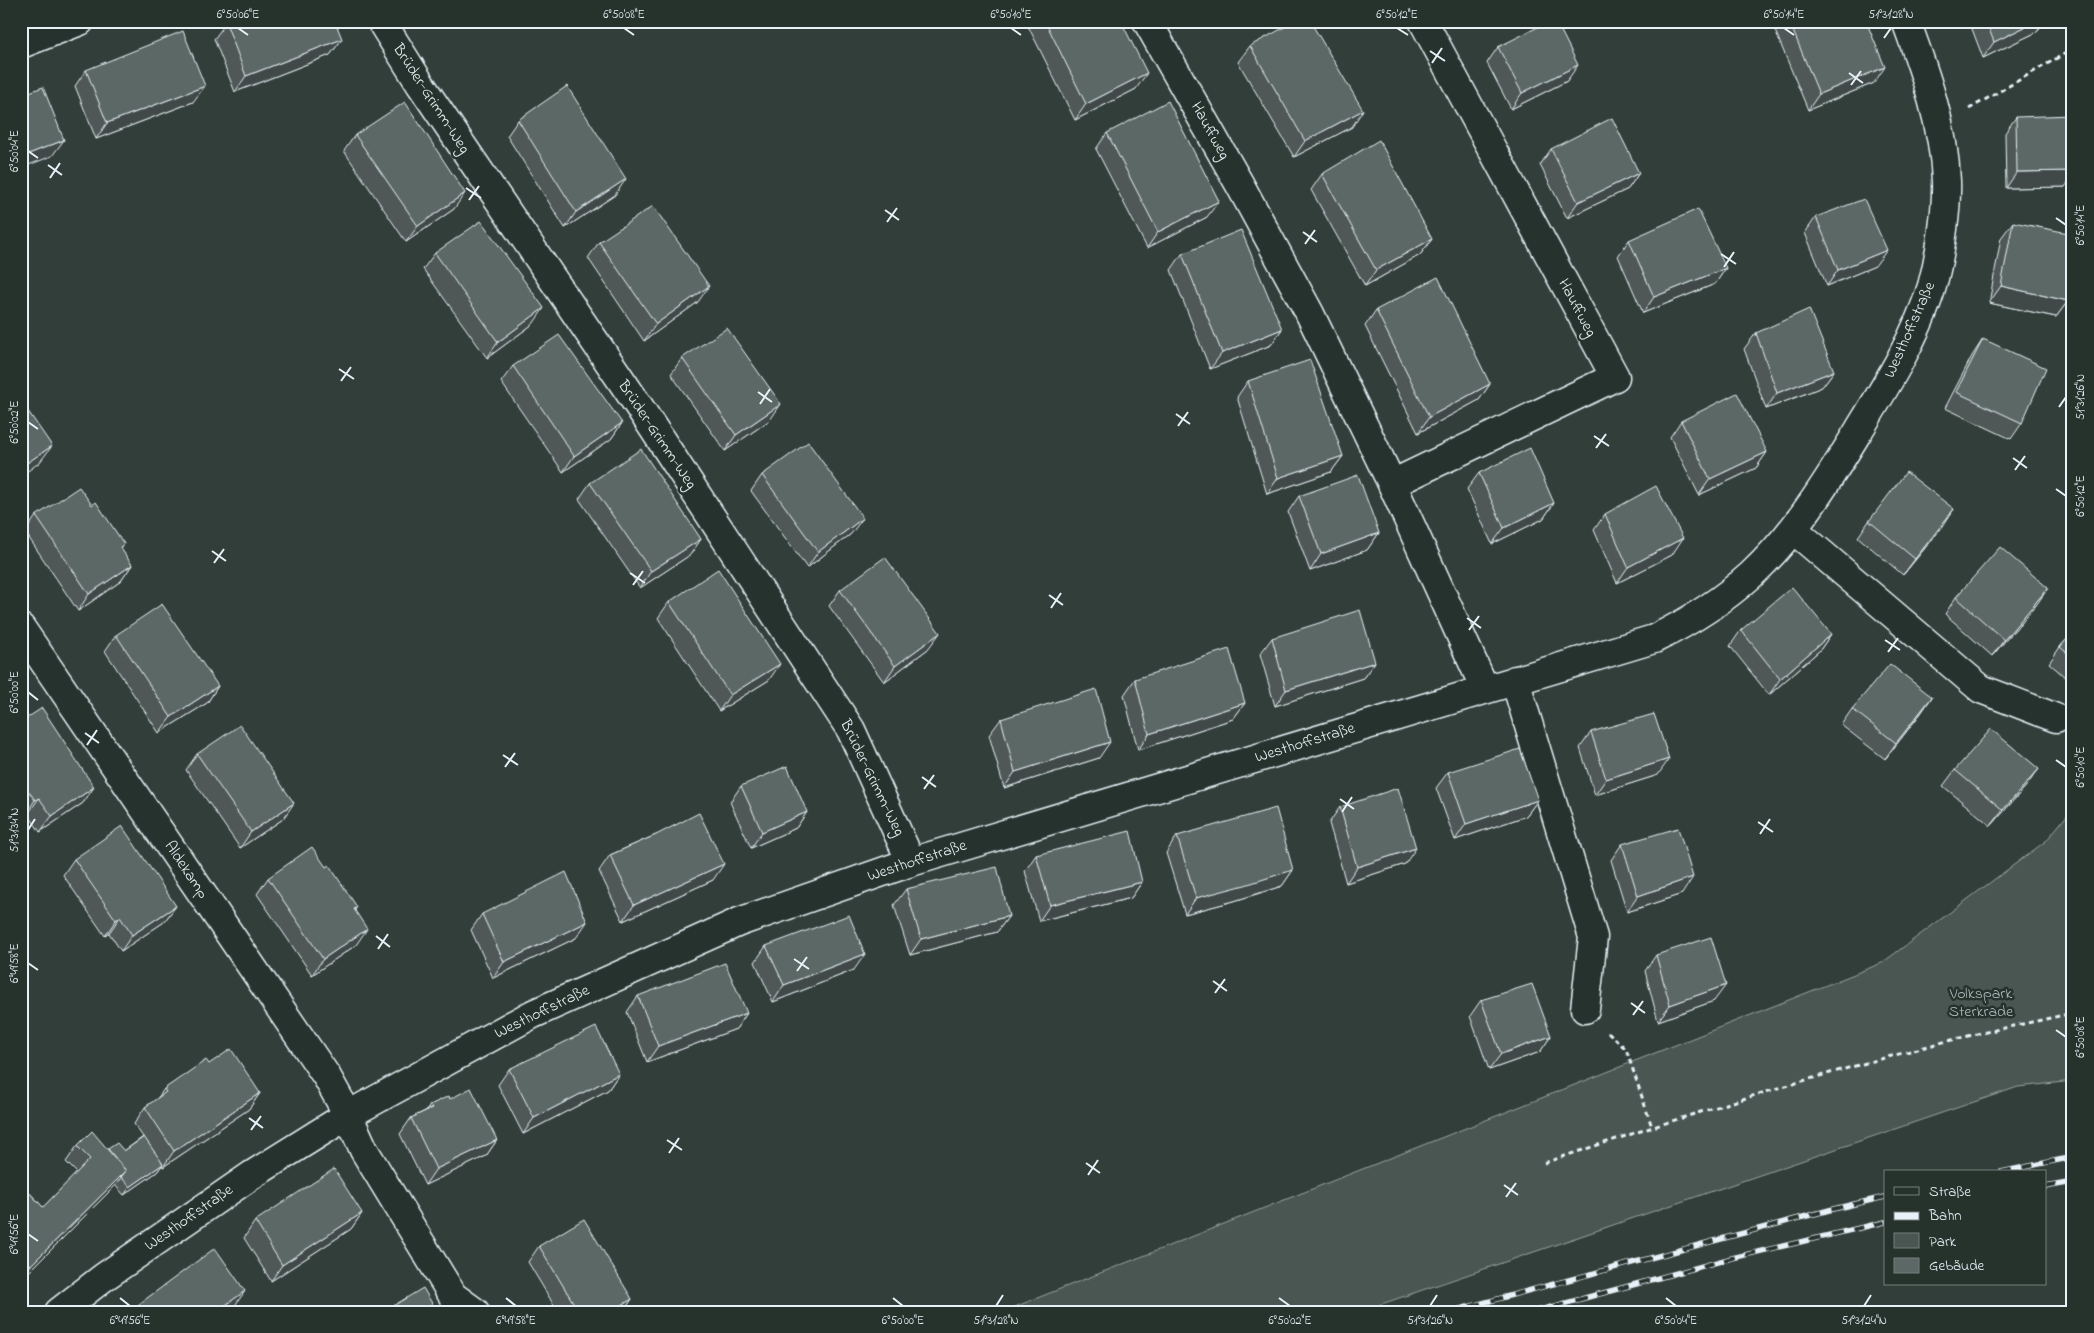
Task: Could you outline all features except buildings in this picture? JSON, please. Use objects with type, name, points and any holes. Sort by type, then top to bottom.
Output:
[{"type":"street","points":[[21,44],[80,21]]},
{"type":"street","name":"Brüder-Grimm-Weg","points":[[382,21],[421,86],[638,405],[851,730],[911,862]]},
{"type":"street","name":"Hauffweg","points":[[1147,21],[1212,134],[1310,314],[1392,484],[1485,689]]},
{"type":"street","name":"Hauffweg","points":[[1392,484],[1615,377],[1423,21]]},
{"type":"street","name":"Westhoffstraße","points":[[59,1312],[104,1277],[252,1174],[348,1115],[533,1014],[739,922],[911,862],[1654,639],[1682,626],[1708,609],[1751,575],[1794,530],[1840,461],[1895,369],[1932,286],[1942,233],[1946,182],[1939,126],[1926,77],[1906,21]]},
{"type":"street","points":[[1794,530],[1981,689],[2056,718]]},
{"type":"street","name":"Aldekamp","points":[[21,628],[321,1069],[348,1115]]},
{"type":"street","points":[[1515,680],[1593,937],[1585,1009]]},
{"type":"street","points":[[348,1115],[364,1150],[453,1296],[476,1312]]},
{"type":"path","points":[[1939,126],[2073,49]]},
{"type":"path","points":[[1585,1009],[1626,1049],[1652,1127]]},
{"type":"path","points":[[1544,1163],[1652,1127],[1916,1049],[2073,1013]]},
{"type":"green space","name":"Volkspark Sterkrade","points":[[2073,808],[2073,1081],[2018,1087],[1358,1312],[1002,1312],[1882,963],[2046,841]]},
{"type":"railway","points":[[2011,1170],[2073,1157]]},
{"type":"railway","points":[[2046,1187],[2073,1182]]},
{"type":"railway","points":[[1449,1312],[1833,1209],[1884,1197]]},
{"type":"railway","points":[[1533,1312],[1732,1258],[1884,1222]]}]
